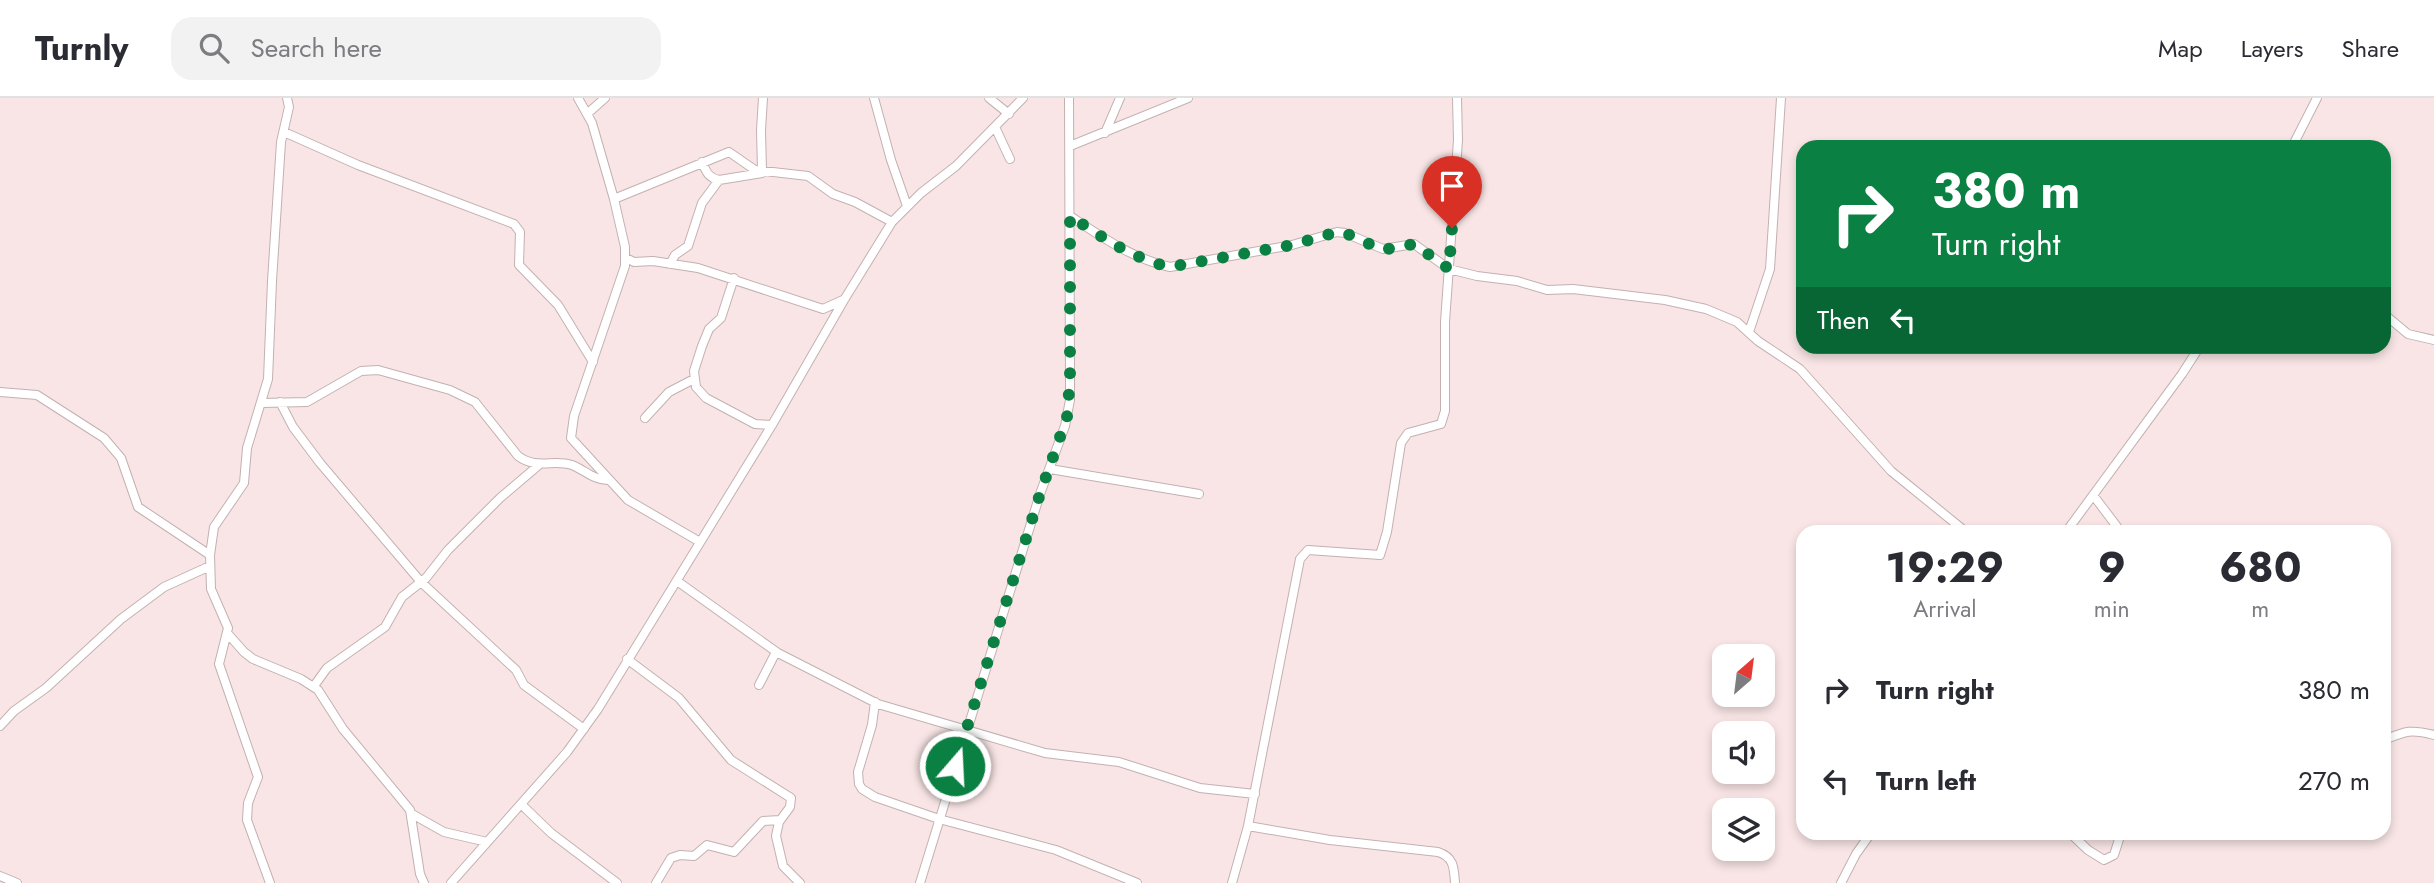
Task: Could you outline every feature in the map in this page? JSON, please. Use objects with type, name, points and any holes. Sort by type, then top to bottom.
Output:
[{"type":"street","points":[[270,883],[247,820],[248,803],[258,777],[257,769],[219,664],[228,628],[211,589],[210,555],[214,527],[244,484],[247,448],[268,379],[272,281],[288,98]]},
{"type":"street","points":[[578,98],[588,113],[614,199],[623,230],[626,258],[570,433],[574,442],[628,500],[700,542]]},
{"type":"street","points":[[588,113],[605,98]]},
{"type":"street","points":[[763,98],[761,130],[764,172]]},
{"type":"street","points":[[874,98],[907,206]]},
{"type":"street","points":[[989,98],[1009,114]]},
{"type":"street","points":[[451,883],[584,729],[772,425],[892,222],[907,206],[956,166],[1023,98]]},
{"type":"street","points":[[920,883],[1049,468],[1065,426],[1070,400],[1069,98]]},
{"type":"street","points":[[1105,133],[1120,98]]},
{"type":"street","points":[[1070,146],[1188,98]]},
{"type":"street","points":[[1232,883],[1255,794],[1300,559],[1308,550],[1380,555],[1387,531],[1401,443],[1408,433],[1441,424],[1445,411],[1445,322],[1458,140],[1457,98]]},
{"type":"street","points":[[1749,332],[1770,269],[1781,98]]},
{"type":"street","points":[[2296,140],[2317,98]]},
{"type":"street","points":[[995,127],[1010,159]]},
{"type":"street","points":[[284,132],[358,165],[514,224],[520,232],[519,265],[562,310],[593,362]]},
{"type":"street","points":[[614,199],[729,152],[750,167],[764,172]]},
{"type":"street","points":[[702,162],[708,176],[719,180],[764,172],[807,176],[833,194],[860,204],[892,222]]},
{"type":"street","points":[[670,264],[675,255],[688,246],[702,203],[719,180]]},
{"type":"street","points":[[1070,216],[1134,255],[1151,263],[1170,267],[1292,245],[1337,232],[1383,250],[1414,244],[1449,269],[1477,276],[1517,281],[1547,290],[1597,291],[1688,305],[1723,315],[1800,369],[1891,471],[1957,525]]},
{"type":"street","points":[[626,258],[634,262],[653,261],[698,268],[823,309],[844,300]]},
{"type":"street","points":[[734,278],[721,318],[707,334],[694,371],[696,387],[706,398],[755,424],[772,425]]},
{"type":"street","points":[[823,309],[830,324]]},
{"type":"street","points":[[2391,320],[2408,334],[2434,340]]},
{"type":"street","points":[[2071,525],[2195,354]]},
{"type":"street","points":[[262,402],[312,401],[361,371],[378,370],[464,396],[482,408],[518,456],[532,464],[574,466],[597,479],[608,480]]},
{"type":"street","points":[[645,418],[668,392],[694,379]]},
{"type":"street","points":[[0,392],[26,392],[37,395],[104,438],[121,458],[138,508],[210,555]]},
{"type":"street","points":[[280,402],[293,427],[320,463],[421,582],[516,670],[524,685],[584,729]]},
{"type":"street","points":[[755,424],[761,443]]},
{"type":"street","points":[[314,686],[327,668],[385,627],[402,597],[421,582],[448,550],[500,498],[540,464]]},
{"type":"street","points":[[1049,468],[1199,494]]},
{"type":"street","points":[[2093,495],[2116,525]]},
{"type":"street","points":[[0,726],[121,619],[164,587],[210,566]]},
{"type":"street","points":[[677,581],[776,652],[875,702],[1045,753],[1119,762],[1200,788],[1255,794]]},
{"type":"street","points":[[228,634],[253,659],[314,686],[343,729],[412,814],[444,832],[487,842]]},
{"type":"street","points":[[759,685],[776,652]]},
{"type":"street","points":[[627,659],[679,698],[731,760],[791,798],[790,807],[780,820],[776,836],[783,866],[800,883]]},
{"type":"street","points":[[875,702],[872,725],[858,772],[859,784],[868,794],[940,819],[1056,850],[1137,883]]},
{"type":"street","points":[[2391,737],[2411,730],[2434,736]]},
{"type":"street","points":[[522,804],[551,833],[617,883]]},
{"type":"street","points":[[412,814],[420,874],[424,883]]},
{"type":"street","points":[[656,883],[668,861],[676,855],[694,856],[707,845],[734,852],[763,821],[780,820]]},
{"type":"street","points":[[1248,826],[1317,838],[1438,852],[1445,854],[1452,862],[1455,883]]},
{"type":"street","points":[[1841,883],[1866,840]]},
{"type":"street","points":[[2077,840],[2104,860],[2114,855],[2119,840]]},
{"type":"street","points":[[0,876],[17,883]]},
{"type":"route","points":[[955,766],[1040,494],[1067,417],[1070,400],[1070,216],[1134,255],[1151,263],[1170,267],[1292,245],[1337,232],[1383,250],[1414,244],[1449,269],[1452,228]]}]
